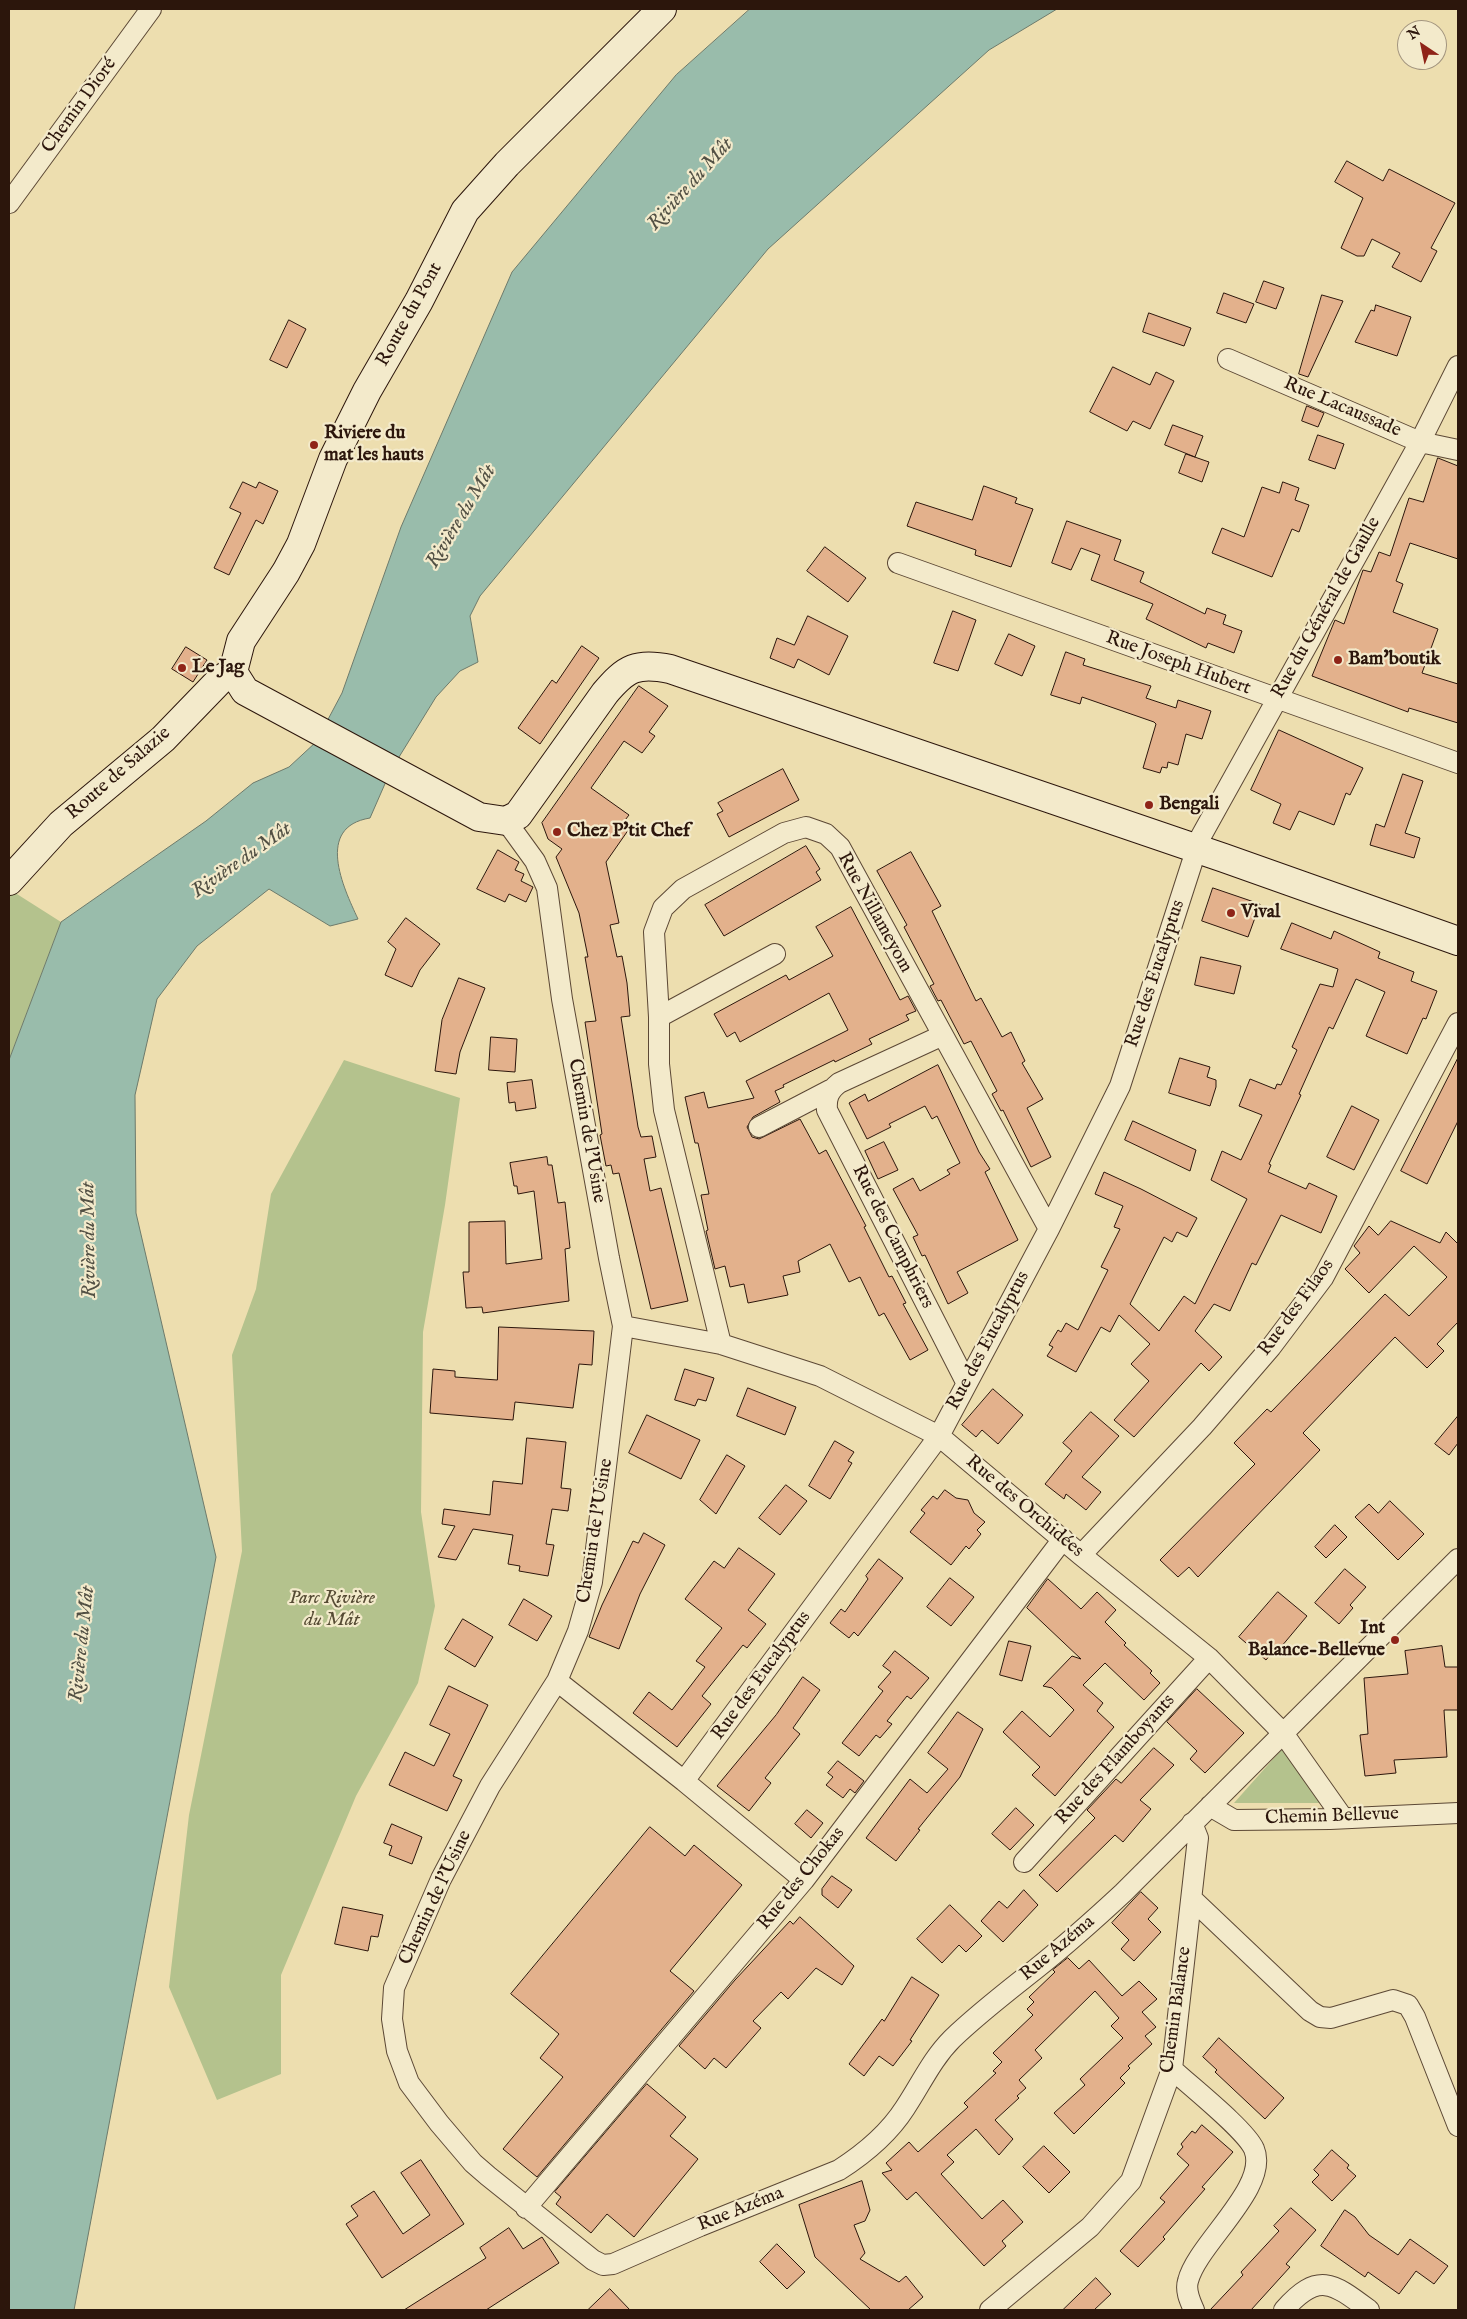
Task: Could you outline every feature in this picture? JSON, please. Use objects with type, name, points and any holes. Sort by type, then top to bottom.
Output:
[{"type":"main road","name":"Route du Pont","points":[[239,681],[241,641],[286,572],[301,544],[333,459],[367,391],[418,301],[465,211],[507,164],[662,9]]},
{"type":"main road","points":[[239,681],[457,805],[479,816],[506,821],[518,815],[619,676],[634,667],[650,665],[679,672],[1458,941]]},
{"type":"main road","name":"Route de Salazie","points":[[9,881],[61,824],[91,797],[163,739],[221,679],[239,681]]},
{"type":"street","name":"Chemin Dioré","points":[[9,203],[151,9]]},
{"type":"street","name":"Rue Lacaussade","points":[[1228,359],[1420,442],[1458,450]]},
{"type":"street","name":"Rue du Général de Gaulle","points":[[1195,849],[1276,699],[1420,442],[1458,366]]},
{"type":"street","name":"Rue Joseph Hubert","points":[[898,563],[1458,763]]},
{"type":"street","name":"Chemin de l'Usine","points":[[506,821],[535,861],[547,888],[564,1008],[623,1326],[592,1582],[578,1631],[557,1681],[490,1786],[441,1879],[394,1988],[392,2019],[398,2051],[409,2083],[439,2123],[473,2163],[526,2208],[593,2260],[603,2265],[613,2264]]},
{"type":"street","name":"Rue Nillameyom","points":[[721,1344],[664,1110],[659,1064],[659,1018],[654,932],[663,908],[683,889],[784,833],[806,828],[826,834],[840,847],[941,1036],[1049,1228]]},
{"type":"street","name":"Rue des Eucalyptus","points":[[684,1781],[939,1436],[1049,1228],[1120,1086],[1195,849]]},
{"type":"street","points":[[659,1018],[775,954]]},
{"type":"street","name":"Rue des Filaos","points":[[1081,1555],[1214,1412],[1271,1347],[1323,1278],[1458,1023]]},
{"type":"street","points":[[759,1127],[830,1090],[838,1083],[941,1036]]},
{"type":"street","name":"Rue des Camphriers","points":[[830,1090],[826,1100],[827,1110],[966,1382]]},
{"type":"street","name":"Rue des Orchidées","points":[[623,1326],[721,1344],[820,1376],[939,1436],[1081,1555],[1209,1658],[1284,1733],[1343,1818]]},
{"type":"street","name":"Rue des Chokas","points":[[526,2208],[804,1880],[1063,1539]]},
{"type":"street","name":"Rue Azéma","points":[[613,2264],[700,2226],[839,2170],[872,2146],[905,2109],[935,2058],[951,2040],[981,2012],[1078,1934],[1284,1733],[1458,1559]]},
{"type":"street","name":"Rue des Flamboyants","points":[[1024,1862],[1209,1658]]},
{"type":"street","points":[[557,1681],[684,1781],[804,1880]]},
{"type":"street","name":"Chemin Bellevue","points":[[1210,1806],[1234,1820],[1330,1820],[1458,1813]]},
{"type":"street","name":"Chemin Balance","points":[[990,2310],[1090,2226],[1132,2181],[1172,2069],[1198,1838],[1192,1823]]},
{"type":"street","points":[[1192,1899],[1310,2011],[1320,2017],[1331,2018],[1393,2000],[1408,2005],[1415,2017],[1458,2126]]},
{"type":"street","points":[[1172,2069],[1244,2135],[1254,2149],[1257,2166],[1247,2191],[1197,2264],[1188,2281],[1188,2296],[1194,2310]]},
{"type":"street","points":[[1284,2310],[1295,2297],[1308,2288],[1323,2285],[1339,2288],[1369,2310]]},
{"type":"green space","points":[[9,889],[61,922],[9,1060]]},
{"type":"green space","name":"Parc Rivière du Mât","points":[[344,1060],[460,1098],[445,1205],[423,1332],[421,1512],[435,1606],[418,1683],[356,1796],[281,1975],[281,2074],[217,2100],[169,1987],[189,1815],[242,1551],[232,1355],[256,1289],[271,1194]]},
{"type":"green space","points":[[1282,1749],[1320,1803],[1234,1803]]},
{"type":"water","name":"Rivière du Mât","points":[[750,9],[1057,9],[989,50],[768,249],[480,596],[470,616],[478,662],[460,671],[436,697],[391,770],[370,818],[353,824],[343,833],[338,845],[341,875],[358,919],[330,926],[269,889],[197,946],[157,999],[135,1095],[136,1213],[216,1557],[74,2310],[9,2310],[9,1060],[61,922],[206,821],[253,783],[289,767],[316,742],[342,693],[401,527],[512,272],[676,75]]},
{"type":"building","points":[[1347,161],[1383,181],[1389,169],[1455,203],[1431,248],[1437,251],[1421,282],[1392,267],[1400,253],[1372,239],[1364,256],[1357,256],[1341,248],[1363,198],[1335,182]]},
{"type":"building","points":[[1264,281],[1284,288],[1276,309],[1256,302]]},
{"type":"building","points":[[1224,293],[1254,304],[1246,323],[1217,313]]},
{"type":"building","points":[[1322,295],[1343,301],[1308,377],[1299,374]]},
{"type":"building","points":[[1376,305],[1411,317],[1397,356],[1355,342],[1371,310],[1374,311]]},
{"type":"building","points":[[1149,313],[1191,328],[1184,346],[1143,332]]},
{"type":"building","points":[[289,320],[306,329],[287,368],[270,360]]},
{"type":"building","points":[[1113,367],[1150,385],[1156,372],[1174,381],[1150,429],[1133,421],[1127,431],[1090,412]]},
{"type":"building","points":[[1307,406],[1324,413],[1318,427],[1302,421]]},
{"type":"building","points":[[1173,425],[1203,436],[1195,457],[1165,445]]},
{"type":"building","points":[[1318,435],[1344,444],[1335,469],[1309,460]]},
{"type":"building","points":[[1186,454],[1209,462],[1202,482],[1179,473]]},
{"type":"building","points":[[1438,458],[1458,466],[1458,559],[1410,543],[1396,581],[1403,584],[1393,612],[1438,629],[1422,673],[1458,684],[1458,723],[1409,708],[1408,712],[1312,676],[1335,620],[1344,624],[1363,570],[1371,572],[1379,552],[1390,556],[1409,498],[1423,502]]},
{"type":"building","points":[[243,482],[256,488],[259,482],[278,491],[263,524],[256,520],[229,575],[214,568],[241,513],[230,508]]},
{"type":"building","points":[[1283,482],[1299,488],[1295,500],[1309,505],[1299,532],[1292,529],[1272,577],[1212,553],[1222,528],[1244,537],[1262,487],[1279,493]]},
{"type":"building","points":[[984,486],[1017,498],[1015,503],[1033,509],[1011,567],[975,555],[976,550],[907,526],[916,502],[972,520]]},
{"type":"building","points":[[1067,521],[1121,540],[1114,560],[1144,572],[1140,582],[1205,614],[1207,608],[1226,615],[1223,624],[1242,631],[1234,653],[1208,643],[1206,648],[1146,619],[1153,604],[1091,580],[1100,555],[1081,548],[1071,570],[1052,563]]},
{"type":"building","points":[[825,547],[866,578],[848,602],[807,571]]},
{"type":"building","points":[[953,611],[976,620],[958,671],[934,663]]},
{"type":"building","points":[[808,616],[848,636],[829,675],[798,659],[794,668],[770,658],[777,638],[794,645]]},
{"type":"building","points":[[1009,634],[1035,646],[1022,676],[995,664]]},
{"type":"building","points":[[582,646],[599,658],[540,744],[518,728],[552,680],[556,683]]},
{"type":"building","points":[[186,647],[207,660],[193,682],[172,669]]},
{"type":"building","points":[[1066,652],[1085,659],[1083,665],[1151,686],[1146,698],[1176,708],[1178,700],[1211,711],[1202,739],[1186,734],[1178,765],[1168,762],[1167,768],[1162,767],[1160,773],[1143,768],[1156,724],[1154,722],[1082,697],[1080,704],[1051,695]]},
{"type":"building","points":[[639,686],[668,706],[649,732],[655,736],[642,753],[624,741],[591,788],[629,815],[622,824],[629,829],[606,862],[619,923],[610,925],[617,957],[622,956],[627,983],[630,1016],[621,1017],[638,1127],[641,1137],[652,1136],[656,1157],[644,1159],[650,1191],[661,1188],[688,1301],[651,1309],[619,1173],[613,1174],[611,1165],[606,1166],[600,1135],[602,1134],[585,1022],[596,1021],[585,957],[588,957],[579,913],[556,857],[562,849],[548,839],[542,823]]},
{"type":"building","points":[[1279,730],[1363,768],[1350,795],[1346,793],[1334,825],[1299,811],[1290,830],[1273,823],[1281,804],[1251,790]]},
{"type":"building","points":[[783,769],[799,800],[729,837],[717,814],[723,811],[718,803]]},
{"type":"building","points":[[1403,774],[1423,781],[1405,833],[1420,838],[1414,858],[1370,845],[1376,824],[1384,827]]},
{"type":"building","points":[[806,846],[820,869],[816,872],[821,880],[724,936],[705,905]]},
{"type":"building","points":[[498,850],[519,862],[515,870],[524,874],[521,881],[533,887],[526,902],[509,894],[505,902],[477,889]]},
{"type":"building","points":[[911,852],[941,906],[932,911],[976,1001],[981,998],[1002,1037],[1011,1032],[1025,1061],[1022,1063],[1043,1099],[1027,1108],[1051,1157],[1031,1167],[1003,1110],[1001,1111],[992,1094],[997,1091],[971,1041],[964,1044],[941,1000],[938,1001],[930,986],[934,984],[904,927],[907,925],[877,871]]},
{"type":"building","name":"Vival","points":[[1213,888],[1260,904],[1248,937],[1202,921]]},
{"type":"building","points":[[851,907],[900,1000],[908,996],[916,1011],[906,1015],[909,1020],[869,1039],[872,1044],[783,1085],[784,1087],[775,1091],[780,1102],[753,1117],[747,1127],[752,1137],[759,1139],[800,1119],[819,1154],[826,1150],[866,1226],[864,1227],[889,1277],[892,1276],[906,1303],[903,1304],[928,1350],[910,1360],[884,1313],[879,1316],[860,1277],[849,1282],[830,1244],[798,1261],[800,1272],[783,1276],[788,1295],[748,1303],[744,1284],[730,1287],[725,1266],[715,1269],[706,1231],[708,1230],[701,1195],[709,1194],[698,1143],[695,1143],[685,1097],[704,1092],[708,1108],[754,1098],[746,1081],[848,1030],[829,993],[740,1042],[735,1032],[727,1037],[714,1014],[786,975],[789,980],[833,956],[816,927]]},
{"type":"building","points":[[406,918],[440,944],[420,970],[412,987],[385,975],[396,949],[388,942]]},
{"type":"building","points":[[1292,923],[1331,939],[1334,931],[1380,952],[1378,958],[1414,972],[1411,981],[1437,991],[1426,1019],[1423,1018],[1407,1054],[1366,1036],[1385,992],[1356,979],[1333,1029],[1329,1027],[1299,1094],[1301,1095],[1269,1164],[1271,1165],[1268,1172],[1306,1189],[1309,1183],[1337,1196],[1321,1233],[1281,1215],[1256,1265],[1252,1263],[1230,1311],[1214,1304],[1195,1331],[1222,1357],[1209,1371],[1201,1363],[1134,1437],[1114,1420],[1149,1381],[1131,1364],[1150,1344],[1119,1315],[1110,1332],[1101,1327],[1076,1372],[1047,1356],[1053,1347],[1049,1345],[1058,1330],[1061,1332],[1066,1323],[1078,1330],[1108,1270],[1101,1267],[1120,1229],[1114,1227],[1123,1206],[1095,1194],[1104,1172],[1197,1218],[1187,1237],[1177,1232],[1172,1242],[1164,1237],[1130,1304],[1159,1331],[1184,1296],[1195,1304],[1247,1199],[1211,1180],[1222,1151],[1241,1160],[1262,1115],[1239,1106],[1250,1079],[1275,1089],[1277,1084],[1281,1085],[1297,1050],[1292,1047],[1320,984],[1333,987],[1338,969],[1281,949]]},
{"type":"building","points":[[1201,957],[1241,966],[1234,994],[1195,985]]},
{"type":"building","points":[[459,978],[485,988],[460,1052],[456,1074],[435,1071],[442,1020]]},
{"type":"building","points":[[491,1037],[517,1039],[515,1072],[489,1070]]},
{"type":"building","points":[[1180,1058],[1210,1067],[1207,1077],[1216,1080],[1216,1087],[1210,1106],[1169,1093]]},
{"type":"building","points":[[1458,1058],[1458,1121],[1427,1184],[1401,1171]]},
{"type":"building","points":[[938,1065],[979,1152],[990,1169],[985,1172],[1018,1240],[957,1272],[968,1293],[948,1304],[925,1255],[922,1256],[913,1237],[918,1235],[893,1189],[913,1178],[920,1191],[950,1174],[947,1170],[960,1163],[937,1116],[932,1119],[925,1106],[889,1124],[891,1127],[867,1139],[849,1103],[865,1094],[868,1101]]},
{"type":"building","points":[[532,1080],[536,1108],[516,1111],[515,1102],[509,1103],[507,1083]]},
{"type":"building","points":[[1352,1106],[1379,1120],[1354,1170],[1327,1157]]},
{"type":"building","points":[[1133,1121],[1196,1150],[1190,1171],[1125,1140]]},
{"type":"building","points":[[884,1142],[898,1170],[878,1179],[865,1151]]},
{"type":"building","points":[[547,1157],[548,1165],[552,1165],[558,1203],[565,1202],[570,1248],[565,1249],[569,1301],[483,1313],[482,1307],[466,1308],[463,1272],[469,1272],[469,1222],[505,1221],[506,1264],[542,1259],[534,1191],[518,1194],[517,1186],[514,1186],[510,1163]]},
{"type":"building","points":[[1391,1221],[1440,1243],[1446,1232],[1458,1244],[1458,1322],[1437,1344],[1444,1351],[1427,1368],[1395,1337],[1303,1433],[1320,1450],[1198,1577],[1189,1567],[1178,1577],[1160,1560],[1255,1464],[1234,1443],[1267,1409],[1271,1412],[1385,1294],[1409,1316],[1447,1277],[1414,1246],[1369,1293],[1345,1269],[1360,1253],[1354,1246],[1369,1226],[1378,1235]]},
{"type":"building","points":[[499,1327],[594,1331],[592,1365],[579,1364],[573,1408],[515,1402],[513,1420],[430,1413],[433,1369],[455,1371],[455,1377],[497,1380]]},
{"type":"building","points":[[685,1369],[714,1378],[706,1401],[698,1399],[695,1406],[675,1400]]},
{"type":"building","points":[[748,1388],[796,1407],[785,1435],[737,1416]]},
{"type":"building","points":[[993,1389],[1023,1415],[998,1444],[982,1430],[976,1437],[962,1425]]},
{"type":"building","points":[[1091,1412],[1119,1436],[1082,1477],[1101,1492],[1086,1510],[1066,1494],[1064,1499],[1045,1484],[1072,1451],[1063,1443]]},
{"type":"building","points":[[647,1415],[700,1440],[681,1479],[629,1453]]},
{"type":"building","points":[[1458,1416],[1458,1443],[1449,1455],[1435,1444]]},
{"type":"building","points":[[527,1438],[566,1442],[561,1488],[571,1489],[568,1511],[552,1509],[546,1544],[554,1545],[548,1576],[519,1571],[520,1566],[508,1564],[513,1535],[473,1529],[456,1560],[438,1557],[455,1526],[442,1524],[444,1509],[490,1515],[493,1481],[522,1484]]},
{"type":"building","points":[[835,1441],[854,1452],[848,1461],[852,1463],[830,1499],[809,1486]]},
{"type":"building","points":[[727,1455],[745,1466],[716,1514],[700,1500]]},
{"type":"building","points":[[786,1485],[807,1501],[780,1535],[759,1518]]},
{"type":"building","points":[[945,1490],[956,1498],[968,1500],[974,1513],[985,1522],[977,1530],[981,1534],[969,1549],[966,1546],[951,1565],[910,1532],[925,1513],[921,1510],[933,1496],[937,1499]]},
{"type":"building","points":[[1390,1501],[1424,1534],[1398,1560],[1355,1517],[1369,1504],[1378,1513]]},
{"type":"building","points":[[1335,1525],[1347,1537],[1326,1558],[1315,1547]]},
{"type":"building","points":[[644,1533],[665,1545],[640,1594],[619,1649],[589,1637],[602,1605],[633,1541],[638,1543]]},
{"type":"building","points":[[739,1548],[775,1574],[748,1610],[766,1624],[747,1648],[743,1645],[702,1696],[711,1704],[677,1747],[633,1713],[649,1692],[672,1710],[705,1667],[696,1661],[722,1628],[685,1599],[714,1561],[724,1568]]},
{"type":"building","points":[[879,1559],[903,1578],[858,1636],[854,1632],[849,1638],[830,1623],[841,1609],[845,1612],[868,1579],[866,1576]]},
{"type":"building","points":[[1345,1569],[1366,1587],[1350,1605],[1353,1608],[1339,1624],[1315,1603]]},
{"type":"building","points":[[950,1578],[974,1597],[951,1626],[927,1607]]},
{"type":"building","points":[[1048,1579],[1081,1609],[1097,1592],[1116,1610],[1105,1622],[1126,1643],[1124,1645],[1152,1671],[1150,1673],[1160,1683],[1144,1700],[1105,1663],[1083,1685],[1103,1703],[1097,1711],[1114,1727],[1055,1796],[1032,1775],[1040,1767],[1003,1732],[1022,1711],[1050,1737],[1074,1710],[1052,1688],[1043,1686],[1072,1656],[1081,1659],[1027,1608]]},
{"type":"building","points":[[1278,1592],[1307,1616],[1281,1647],[1279,1644],[1266,1660],[1239,1637]]},
{"type":"building","points":[[524,1599],[552,1616],[537,1641],[509,1625]]},
{"type":"building","points":[[463,1619],[493,1637],[475,1667],[445,1649]]},
{"type":"building","points":[[1009,1641],[1031,1646],[1022,1681],[1000,1675]]},
{"type":"building","points":[[1442,1646],[1445,1667],[1458,1667],[1458,1710],[1444,1710],[1447,1757],[1394,1760],[1396,1773],[1365,1776],[1360,1735],[1368,1734],[1364,1678],[1408,1674],[1405,1651]]},
{"type":"building","points":[[895,1651],[929,1678],[911,1699],[907,1696],[887,1721],[892,1724],[880,1738],[876,1735],[859,1756],[842,1743],[883,1691],[878,1687],[891,1672],[883,1666]]},
{"type":"building","points":[[803,1677],[820,1690],[793,1728],[800,1734],[765,1778],[771,1783],[749,1811],[717,1786],[776,1715]]},
{"type":"building","points":[[449,1686],[488,1705],[453,1776],[462,1780],[447,1811],[389,1785],[405,1752],[434,1766],[450,1734],[430,1725]]},
{"type":"building","points":[[1197,1689],[1244,1733],[1205,1773],[1190,1759],[1197,1751],[1167,1722]]},
{"type":"building","points":[[958,1712],[983,1729],[960,1777],[918,1829],[920,1830],[896,1861],[866,1838],[910,1779],[927,1793],[948,1769],[928,1753]]},
{"type":"building","points":[[1154,1748],[1174,1765],[1140,1800],[1151,1809],[1123,1842],[1115,1835],[1057,1892],[1039,1875],[1095,1818],[1087,1810],[1116,1779],[1121,1783]]},
{"type":"building","points":[[838,1761],[864,1781],[855,1793],[850,1789],[843,1798],[826,1785],[833,1777],[828,1773]]},
{"type":"building","points":[[1016,1808],[1034,1825],[1010,1850],[992,1834]]},
{"type":"building","points":[[807,1810],[823,1823],[811,1838],[795,1824]]},
{"type":"building","points":[[392,1824],[422,1837],[412,1864],[389,1855],[392,1846],[384,1843]]},
{"type":"building","points":[[650,1827],[685,1856],[694,1845],[742,1885],[670,1971],[694,1991],[537,2177],[503,2149],[563,2077],[540,2058],[559,2034],[511,1994]]},
{"type":"building","points":[[832,1876],[852,1890],[838,1908],[822,1895],[822,1889]]},
{"type":"building","points":[[1024,1890],[1038,1905],[1003,1942],[981,1921],[999,1901],[1007,1908]]},
{"type":"building","points":[[1141,1892],[1158,1908],[1148,1919],[1161,1932],[1134,1961],[1121,1949],[1129,1940],[1112,1923]]},
{"type":"building","points":[[950,1905],[982,1936],[966,1952],[959,1945],[942,1963],[917,1939]]},
{"type":"building","points":[[343,1907],[383,1915],[378,1937],[371,1936],[368,1951],[335,1944]]},
{"type":"building","points":[[800,1917],[854,1966],[842,1985],[816,1968],[788,1999],[781,1992],[753,2021],[761,2028],[726,2068],[714,2058],[705,2069],[679,2046],[735,1980],[790,1921],[793,1924]]},
{"type":"building","points":[[1068,1958],[1079,1969],[1089,1960],[1122,1996],[1139,1981],[1157,1999],[1142,2012],[1156,2027],[1145,2036],[1152,2044],[1128,2066],[1130,2068],[1120,2078],[1125,2083],[1074,2134],[1054,2113],[1085,2085],[1080,2079],[1123,2038],[1111,2026],[1119,2018],[1095,1991],[1035,2050],[1042,2058],[1019,2080],[1026,2088],[1017,2096],[1019,2098],[995,2120],[1013,2139],[999,2155],[976,2129],[947,2155],[954,2162],[941,2174],[982,2219],[1003,2200],[1023,2222],[1002,2241],[1006,2246],[984,2266],[916,2192],[907,2200],[882,2173],[892,2170],[886,2163],[909,2142],[918,2152],[968,2107],[964,2103],[996,2073],[993,2071],[1002,2062],[993,2053],[1033,2015],[1027,2009],[1034,2002],[1029,1997],[1055,1972],[1053,1970]]},
{"type":"building","points":[[912,1977],[939,1995],[910,2040],[912,2041],[893,2066],[879,2056],[864,2076],[849,2064],[882,2019],[884,2021]]},
{"type":"building","points":[[1219,2038],[1284,2098],[1265,2119],[1215,2072],[1217,2070],[1203,2057]]},
{"type":"building","points":[[647,2084],[686,2117],[670,2136],[698,2159],[634,2237],[607,2214],[591,2233],[556,2204],[561,2197],[555,2192]]},
{"type":"building","points":[[1202,2125],[1233,2152],[1202,2187],[1205,2189],[1163,2237],[1165,2239],[1138,2267],[1120,2251],[1165,2202],[1160,2198],[1189,2165],[1177,2154],[1183,2147],[1181,2144],[1192,2131],[1195,2133]]},
{"type":"building","points":[[1044,2146],[1070,2172],[1049,2193],[1023,2167]]},
{"type":"building","points":[[1332,2150],[1349,2165],[1347,2168],[1356,2176],[1332,2201],[1312,2182],[1319,2175],[1314,2170]]},
{"type":"building","points":[[421,2160],[464,2224],[382,2278],[346,2224],[358,2216],[351,2206],[374,2191],[403,2234],[430,2215],[401,2173]]},
{"type":"building","points":[[862,2181],[870,2210],[865,2221],[854,2225],[865,2253],[860,2259],[899,2282],[906,2276],[923,2297],[908,2310],[871,2310],[815,2257],[799,2205]]},
{"type":"building","points":[[1291,2208],[1316,2230],[1286,2264],[1290,2267],[1251,2310],[1210,2310],[1243,2275],[1241,2272],[1279,2231],[1274,2226]]},
{"type":"building","points":[[1345,2210],[1355,2217],[1369,2235],[1398,2255],[1410,2239],[1448,2266],[1434,2284],[1416,2271],[1399,2294],[1368,2272],[1365,2277],[1321,2246]]},
{"type":"building","points":[[509,2228],[523,2249],[542,2237],[559,2263],[486,2310],[404,2310],[486,2258],[480,2248]]},
{"type":"building","points":[[777,2244],[805,2272],[787,2289],[760,2262]]},
{"type":"building","points":[[1096,2278],[1111,2294],[1094,2310],[1063,2310]]},
{"type":"building","points":[[610,2289],[630,2310],[588,2310]]},
{"type":"place","name":"Riviere du mat les hauts","points":[[314,445]]},
{"type":"place","name":"Bam'boutik","points":[[1338,660]]},
{"type":"place","name":"Le Jag","points":[[182,668]]},
{"type":"place","name":"Bengali","points":[[1149,805]]},
{"type":"place","name":"Chez P'tit Chef","points":[[557,832]]},
{"type":"place","name":"Vival","points":[[1231,913]]},
{"type":"place","name":"Int Balance-Bellevue","points":[[1395,1640]]}]
